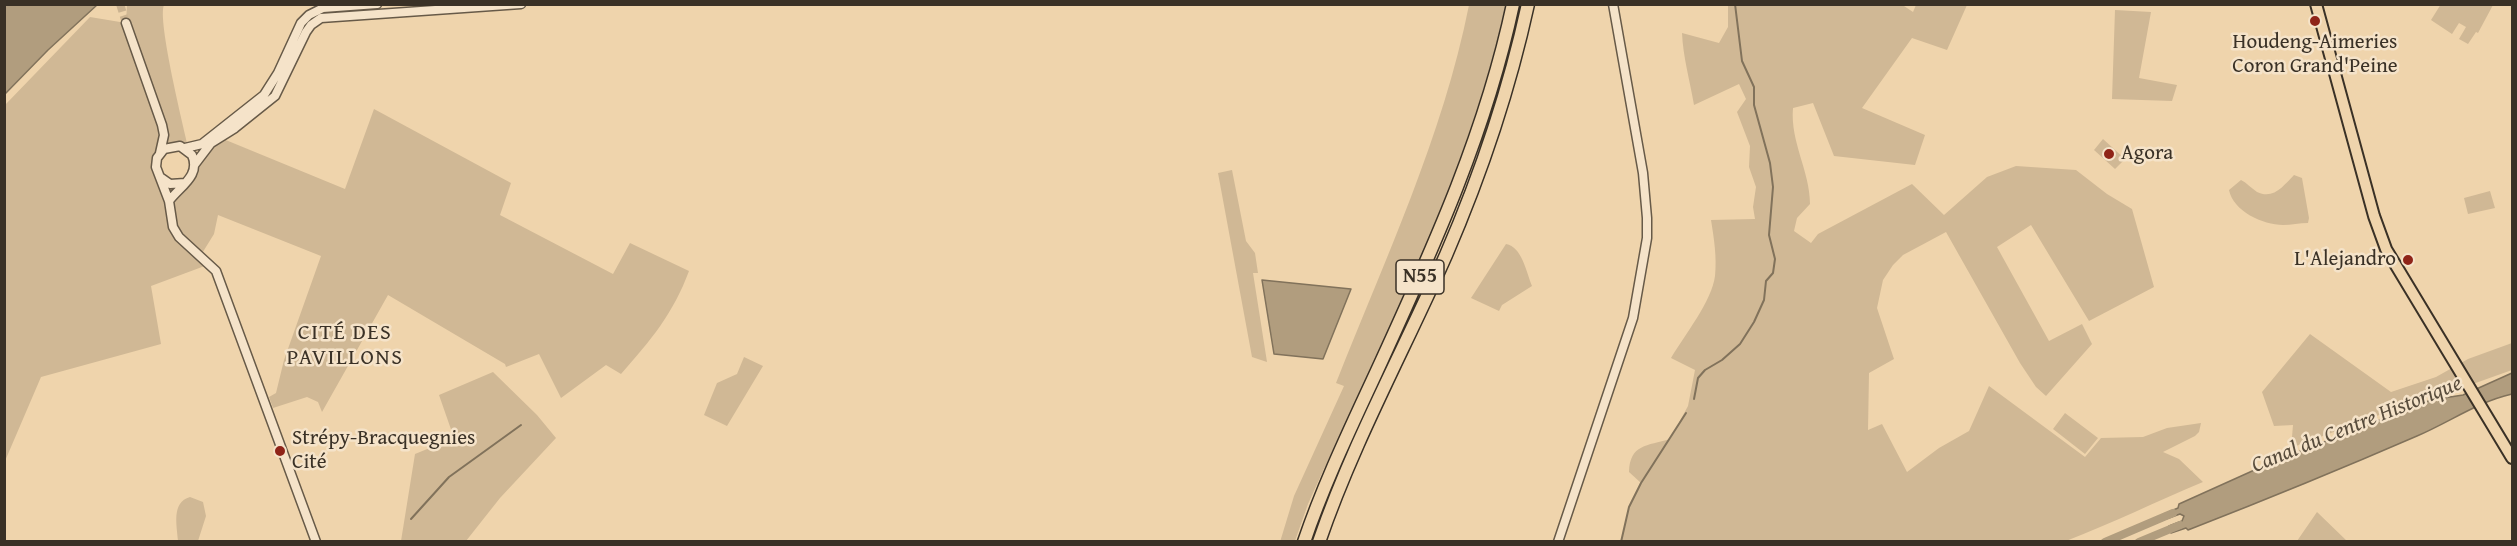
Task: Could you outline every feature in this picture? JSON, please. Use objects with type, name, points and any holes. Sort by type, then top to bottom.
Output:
[{"type":"highway","name":"N55","points":[[1304,542],[1325,485],[1432,251],[1464,172],[1497,73],[1513,4]]},
{"type":"highway","name":"N55","points":[[1319,542],[1338,491],[1464,211],[1496,125],[1528,4]]},
{"type":"main road","points":[[2316,4],[2382,239],[2398,272],[2489,417],[2512,458]]},
{"type":"street","points":[[160,153],[171,146],[202,144],[264,95],[278,73],[301,23],[309,15],[323,8],[377,4]]},
{"type":"street","points":[[195,164],[211,143],[236,128],[275,96],[306,32],[321,18],[521,4]]},
{"type":"street","points":[[1558,542],[1633,318],[1644,254],[1647,218],[1642,173],[1613,4]]},
{"type":"street","points":[[126,23],[162,125],[164,135],[156,163],[169,201],[171,221],[176,233],[216,272],[316,542]]},
{"type":"street","points":[[162,125],[192,155],[195,164],[194,173],[169,201]]},
{"type":"street","points":[[159,177],[170,184],[185,183]]},
{"type":"shaded area","points":[[5,4],[97,4],[97,5],[5,94]]},
{"type":"shaded area","points":[[1901,4],[1913,12],[1916,5],[1967,5],[1947,50],[1912,38],[1862,108],[1925,135],[1915,165],[1834,156],[1813,103],[1793,108],[1794,133],[1807,180],[1810,204],[1797,218],[1794,231],[1811,243],[1818,234],[1912,184],[1944,215],[1987,177],[2016,166],[2076,170],[2107,194],[2132,209],[2154,287],[2089,321],[2031,225],[1997,247],[2049,341],[2082,324],[2092,344],[2046,396],[2036,387],[2020,363],[1946,232],[1903,255],[1883,280],[1877,308],[1894,359],[1869,373],[1868,430],[1882,424],[1907,472],[1939,448],[1969,431],[1989,386],[2085,457],[2101,438],[2143,437],[2167,428],[2201,423],[2199,432],[2195,436],[2163,452],[2179,459],[2203,482],[2066,541],[1621,541],[1629,507],[1641,483],[1629,472],[1633,456],[1636,451],[1647,445],[1670,439],[1688,406],[1695,370],[1671,358],[1703,307],[1713,286],[1716,262],[1711,220],[1755,219],[1753,207],[1756,187],[1749,167],[1750,146],[1737,112],[1746,99],[1739,84],[1694,105],[1682,33],[1719,43],[1728,27],[1728,5]]},
{"type":"shaded area","points":[[2441,4],[2493,5],[2478,33],[2476,32],[2468,44],[2459,39],[2466,27],[2459,23],[2452,34],[2431,20]]},
{"type":"shaded area","points":[[127,5],[164,5],[164,31],[189,151],[175,146],[157,158],[162,180],[185,183],[200,150],[216,136],[345,189],[374,109],[511,183],[500,215],[613,274],[630,243],[689,271],[676,300],[651,338],[621,374],[606,365],[561,398],[539,354],[506,367],[505,364],[388,295],[322,412],[318,402],[307,397],[273,408],[269,397],[276,393],[284,360],[321,256],[218,215],[214,234],[201,255],[210,264],[151,286],[161,344],[41,377],[5,461],[5,105],[90,17],[126,23]]},
{"type":"shaded area","points":[[1469,5],[1506,5],[1469,134],[1420,259],[1308,504],[1295,541],[1280,542],[1294,496],[1344,386],[1336,383],[1393,243],[1428,149],[1458,54]]},
{"type":"shaded area","points":[[2115,10],[2151,12],[2139,78],[2177,85],[2172,101],[2112,99]]},
{"type":"shaded area","name":"Agora","points":[[2103,139],[2125,159],[2115,169],[2094,150]]},
{"type":"shaded area","points":[[1232,170],[1246,241],[1255,253],[1258,273],[1253,273],[1267,362],[1252,357],[1218,173]]},
{"type":"shaded area","points":[[2294,175],[2302,178],[2308,223],[2283,225],[2258,219],[2236,204],[2229,190],[2241,180],[2257,192],[2274,193]]},
{"type":"shaded area","points":[[2490,191],[2495,208],[2468,214],[2464,198]]},
{"type":"shaded area","points":[[1506,244],[1520,255],[1532,286],[1502,305],[1499,311],[1471,298]]},
{"type":"shaded area","points":[[1262,280],[1351,289],[1323,359],[1274,354]]},
{"type":"shaded area","points":[[2310,334],[2391,392],[2436,377],[2468,359],[2512,343],[2512,370],[2470,385],[2460,391],[2433,395],[2296,446],[2292,437],[2293,425],[2274,426],[2262,392]]},
{"type":"shaded area","points":[[744,357],[763,366],[727,426],[704,415],[717,383],[737,374]]},
{"type":"shaded area","points":[[493,372],[537,415],[556,438],[500,498],[466,541],[401,541],[415,454],[454,438],[439,395]]},
{"type":"shaded area","points":[[2512,373],[2512,394],[2475,407],[2429,431],[2303,484],[2188,530],[2186,528],[2171,533],[2169,526],[2182,521],[2184,516],[2180,514],[2166,519],[2164,514],[2178,508],[2179,504],[2270,463],[2431,400],[2463,395]]},
{"type":"shaded area","points":[[2065,413],[2098,438],[2085,454],[2053,429]]},
{"type":"shaded area","points":[[190,497],[203,502],[206,516],[198,541],[178,541],[176,515],[180,504]]},
{"type":"shaded area","points":[[2317,512],[2347,541],[2297,541]]},
{"type":"waterway","points":[[1694,399],[1698,378],[1705,370],[1722,360],[1740,344],[1754,322],[1764,300],[1766,281],[1773,273],[1775,259],[1769,235],[1773,187],[1770,163],[1754,105],[1754,87],[1742,61],[1735,4]]},
{"type":"waterway","points":[[1621,542],[1629,507],[1641,483],[1686,413]]},
{"type":"waterway","points":[[411,519],[449,477],[521,425]]},
{"type":"waterway","name":"Canal du Centre Historique","points":[[2105,542],[2173,513]]},
{"type":"waterway","name":"Canal du Centre Historique","points":[[2139,542],[2180,525]]},
{"type":"tunnel","points":[[120,4],[126,23]]},
{"type":"place","name":"Houdeng-Aimeries Coron Grand'Peine","points":[[2315,21]]},
{"type":"place","name":"Agora","points":[[2109,154]]},
{"type":"place","name":"L'Alejandro","points":[[2408,260]]},
{"type":"place","name":"Strépy-Bracquegnies Cité","points":[[280,451]]},
{"type":"district","name":"CITÉ DES PAVILLONS","points":[[345,346]]}]
